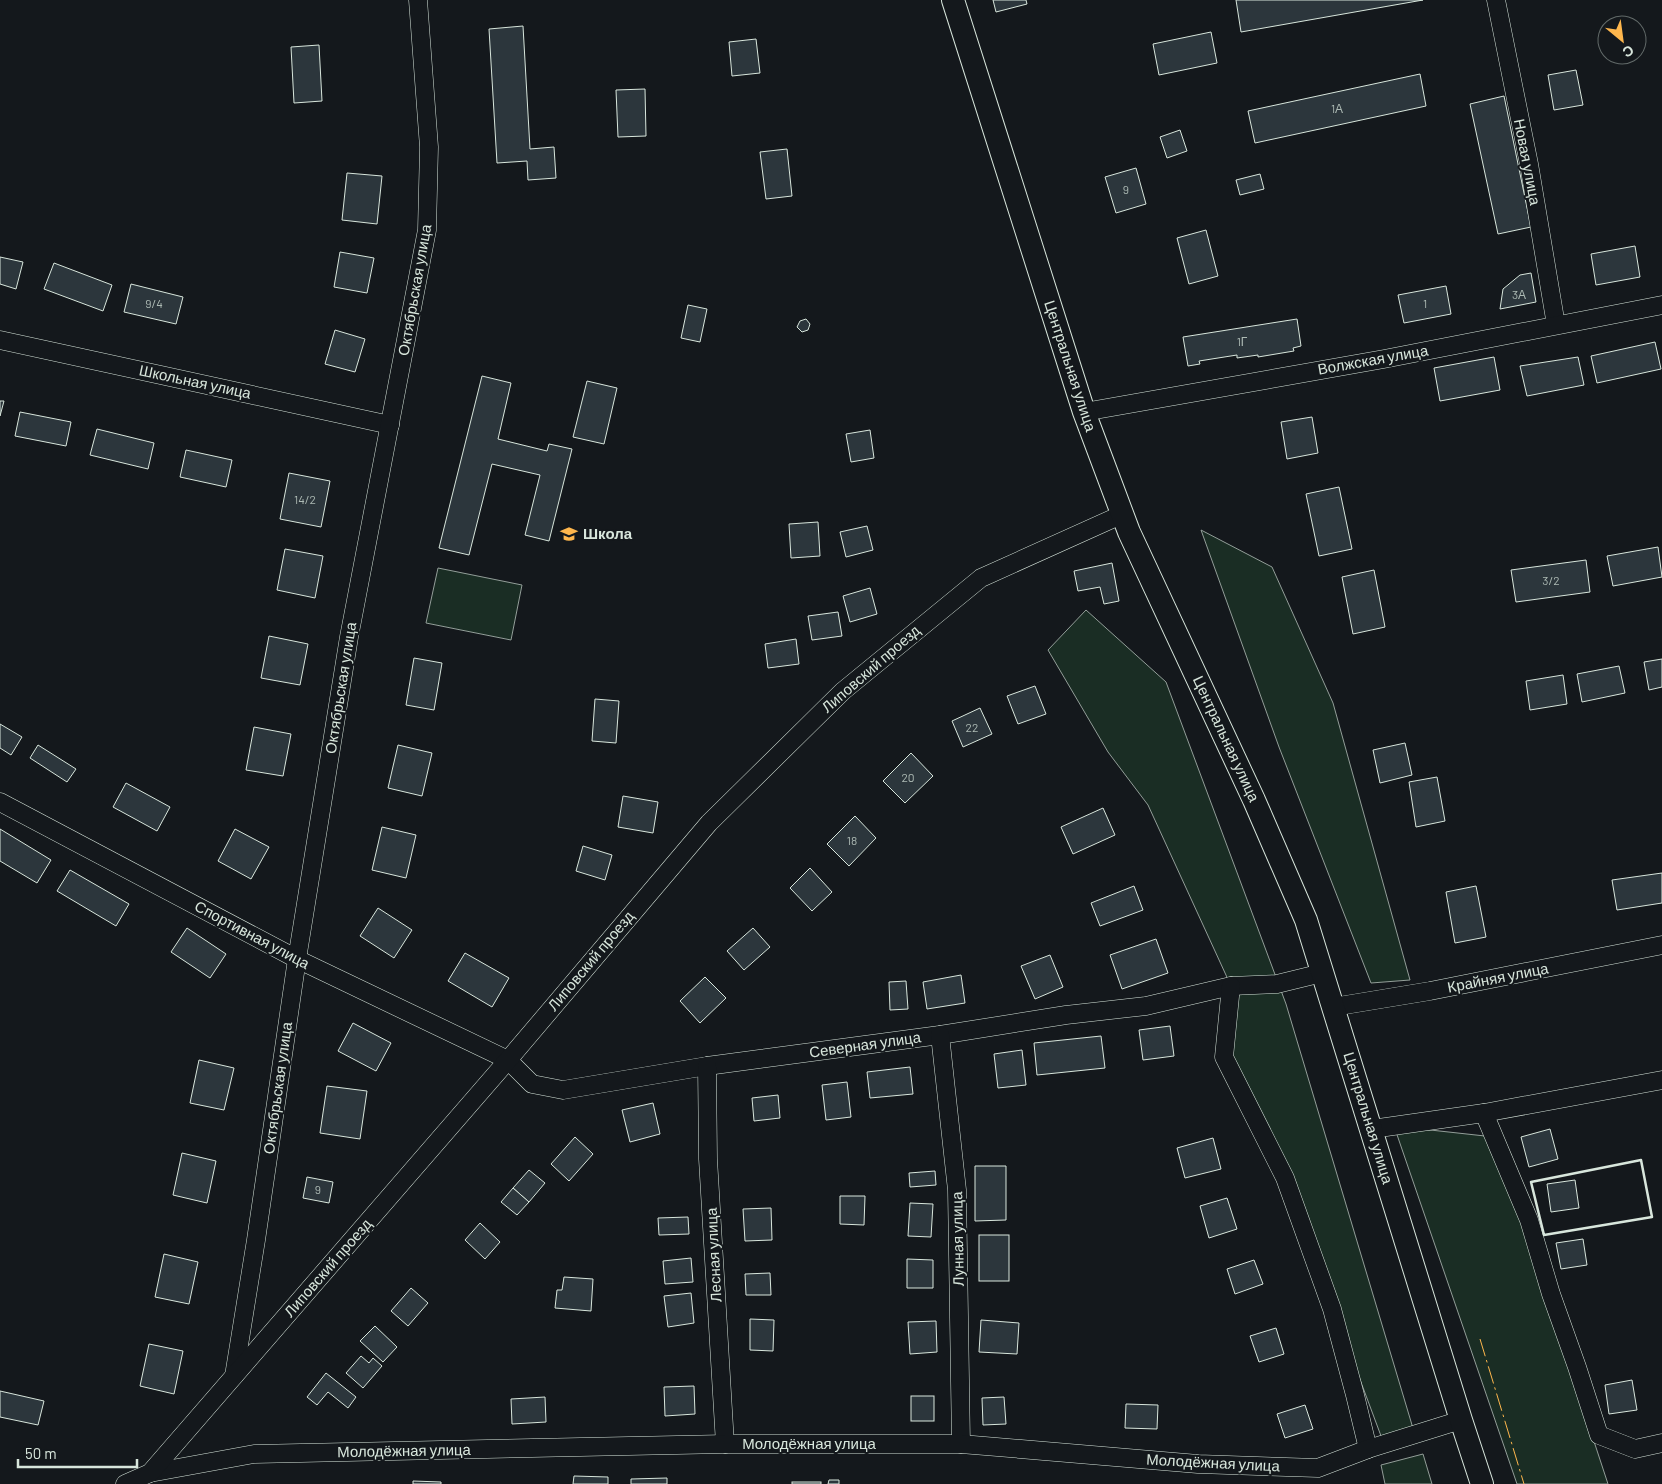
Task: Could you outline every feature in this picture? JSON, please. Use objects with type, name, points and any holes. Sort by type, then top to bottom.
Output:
[{"type":"main road","name":"Центральная улица","points":[[953,0],[1084,412],[1129,532],[1218,721],[1306,920],[1482,1484]]},
{"type":"street","name":"Октябрьская улица","points":[[234,1377],[297,959],[349,637],[428,230],[429,147],[418,0]]},
{"type":"street","name":"Новая улица","points":[[1496,0],[1528,164],[1556,325]]},
{"type":"street","name":"Волжская улица","points":[[1084,412],[1384,359],[1662,305]]},
{"type":"street","name":"Школьная улица","points":[[0,340],[390,425]]},
{"type":"street","name":"Липовский проезд","points":[[125,1484],[150,1473],[508,1060],[709,823],[843,691],[981,578],[1123,514]]},
{"type":"street","name":"Спортивная улица","points":[[0,802],[297,959],[508,1060]]},
{"type":"street","name":"Крайняя улица","points":[[1333,1007],[1430,991],[1662,945]]},
{"type":"street","name":"Северная улица","points":[[508,1060],[532,1084],[563,1090],[707,1066],[940,1035],[1066,1015],[1146,1006],[1231,986],[1277,984],[1322,973]]},
{"type":"street","points":[[1231,986],[1224,1057],[1286,1178],[1332,1309],[1368,1449]]},
{"type":"street","name":"Лунная улица","points":[[940,1035],[957,1190],[962,1444]]},
{"type":"street","name":"Лесная улица","points":[[707,1066],[708,1159],[725,1444]]},
{"type":"street","points":[[1372,1129],[1484,1113],[1662,1080]]},
{"type":"street","points":[[1484,1113],[1529,1220],[1551,1294],[1599,1435],[1634,1449],[1662,1443]]},
{"type":"street","name":"Молодёжная улица","points":[[150,1473],[254,1454],[725,1444],[962,1444],[1198,1464],[1318,1468],[1368,1449],[1461,1420]]},
{"type":"green space","points":[[1201,530],[1272,567],[1333,703],[1410,980],[1371,983],[1279,747]]},
{"type":"green space","points":[[438,568],[522,585],[511,640],[426,623]]},
{"type":"green space","points":[[1086,610],[1166,682],[1286,1004],[1415,1435],[1384,1444],[1285,1178],[1224,1057],[1231,986],[1148,805],[1108,752],[1048,650]]},
{"type":"green space","points":[[1394,1126],[1494,1137],[1608,1484],[1517,1484]]},
{"type":"green space","points":[[1423,1454],[1432,1484],[1385,1484],[1381,1465]]},
{"type":"building","points":[[993,0],[1026,0],[1027,4],[996,12]]},
{"type":"building","points":[[1236,0],[1423,0],[1241,32]]},
{"type":"building","points":[[523,26],[530,149],[554,147],[556,178],[528,180],[527,161],[497,163],[489,29]]},
{"type":"building","points":[[1211,32],[1217,63],[1159,75],[1153,44]]},
{"type":"building","points":[[756,39],[760,73],[732,76],[729,42]]},
{"type":"building","points":[[319,45],[322,101],[294,103],[291,47]]},
{"type":"building","points":[[1576,70],[1583,105],[1554,110],[1548,75]]},
{"type":"building","points":[[1420,74],[1426,106],[1255,143],[1248,111]]},
{"type":"building","points":[[645,89],[646,136],[618,137],[616,90]]},
{"type":"building","points":[[1504,96],[1531,227],[1498,234],[1470,104]]},
{"type":"building","points":[[1180,130],[1187,151],[1167,158],[1160,137]]},
{"type":"building","points":[[787,149],[792,196],[766,199],[760,152]]},
{"type":"building","points":[[1136,168],[1146,204],[1116,213],[1105,177]]},
{"type":"building","points":[[347,173],[382,176],[377,224],[342,220]]},
{"type":"building","points":[[1260,174],[1264,189],[1240,195],[1236,180]]},
{"type":"building","points":[[1206,230],[1218,276],[1189,284],[1177,238]]},
{"type":"building","points":[[1635,246],[1640,277],[1596,285],[1591,254]]},
{"type":"building","points":[[340,252],[374,258],[367,293],[334,287]]},
{"type":"building","points":[[0,257],[23,262],[16,289],[0,284]]},
{"type":"building","points":[[54,263],[112,285],[103,311],[44,289]]},
{"type":"building","points":[[1531,273],[1536,302],[1500,309],[1503,289],[1520,275]]},
{"type":"building","points":[[131,284],[183,297],[176,324],[124,312]]},
{"type":"building","points":[[1446,286],[1451,314],[1404,323],[1398,295]]},
{"type":"building","points":[[688,305],[707,309],[700,342],[681,338]]},
{"type":"building","points":[[806,319],[810,324],[808,330],[802,332],[797,327],[800,321]]},
{"type":"building","points":[[1297,319],[1301,346],[1293,348],[1294,351],[1258,357],[1258,355],[1237,358],[1237,355],[1199,361],[1200,364],[1188,366],[1183,337]]},
{"type":"building","points":[[335,330],[365,339],[355,372],[325,364]]},
{"type":"building","points":[[1655,342],[1661,369],[1597,383],[1591,356]]},
{"type":"building","points":[[1494,357],[1500,390],[1440,401],[1434,368]]},
{"type":"building","points":[[1578,357],[1584,385],[1527,396],[1520,366]]},
{"type":"building","points":[[482,376],[511,383],[498,439],[547,451],[549,444],[572,449],[549,541],[525,535],[540,475],[492,464],[469,555],[439,548]]},
{"type":"building","points":[[587,381],[617,388],[604,444],[573,437]]},
{"type":"building","points":[[0,401],[4,401],[0,416]]},
{"type":"building","points":[[20,412],[71,422],[66,446],[15,436]]},
{"type":"building","points":[[1312,417],[1318,453],[1287,459],[1281,422]]},
{"type":"building","points":[[97,429],[154,443],[148,469],[90,455]]},
{"type":"building","points":[[870,430],[874,458],[851,462],[846,434]]},
{"type":"building","points":[[186,450],[232,460],[226,487],[180,477]]},
{"type":"building","points":[[289,473],[330,481],[321,527],[280,519]]},
{"type":"building","points":[[1339,487],[1352,549],[1319,556],[1306,494]]},
{"type":"building","points":[[818,522],[820,556],[791,558],[789,524]]},
{"type":"building","points":[[867,526],[873,550],[846,557],[840,532]]},
{"type":"building","points":[[1658,547],[1662,577],[1613,586],[1607,556]]},
{"type":"building","points":[[285,549],[323,556],[315,598],[277,590]]},
{"type":"building","points":[[1586,560],[1590,592],[1516,602],[1511,570]]},
{"type":"building","points":[[1112,563],[1119,601],[1104,604],[1100,587],[1078,591],[1074,571]]},
{"type":"building","points":[[1374,570],[1385,627],[1353,634],[1342,577]]},
{"type":"building","points":[[870,588],[877,614],[850,622],[843,596]]},
{"type":"building","points":[[838,612],[842,636],[812,640],[808,616]]},
{"type":"building","points":[[269,636],[308,644],[300,685],[261,678]]},
{"type":"building","points":[[796,639],[799,664],[768,668],[765,644]]},
{"type":"building","points":[[414,658],[442,663],[434,710],[406,705]]},
{"type":"building","points":[[1662,659],[1662,687],[1649,690],[1644,662]]},
{"type":"building","points":[[1619,666],[1625,693],[1582,702],[1577,674]]},
{"type":"building","points":[[1563,675],[1567,704],[1530,710],[1526,681]]},
{"type":"building","points":[[1035,686],[1046,714],[1018,724],[1007,696]]},
{"type":"building","points":[[595,699],[619,701],[616,743],[592,741]]},
{"type":"building","points":[[980,708],[992,734],[963,747],[952,721]]},
{"type":"building","points":[[0,724],[22,737],[11,755],[0,748]]},
{"type":"building","points":[[254,727],[291,734],[283,776],[246,770]]},
{"type":"building","points":[[1405,743],[1412,775],[1380,783],[1373,750]]},
{"type":"building","points":[[38,745],[76,769],[67,782],[30,758]]},
{"type":"building","points":[[398,745],[432,753],[422,796],[388,788]]},
{"type":"building","points":[[911,753],[933,776],[905,803],[883,781]]},
{"type":"building","points":[[1437,777],[1445,821],[1416,827],[1409,782]]},
{"type":"building","points":[[126,783],[170,807],[157,831],[113,807]]},
{"type":"building","points":[[623,796],[658,802],[653,833],[618,827]]},
{"type":"building","points":[[1103,808],[1115,835],[1073,854],[1061,827]]},
{"type":"building","points":[[855,816],[876,838],[849,866],[827,844]]},
{"type":"building","points":[[382,827],[416,835],[406,878],[372,870]]},
{"type":"building","points":[[0,829],[51,860],[37,883],[0,861]]},
{"type":"building","points":[[235,829],[269,847],[251,879],[218,861]]},
{"type":"building","points":[[583,846],[612,855],[605,880],[576,871]]},
{"type":"building","points":[[810,868],[832,892],[812,911],[790,888]]},
{"type":"building","points":[[70,870],[129,904],[116,926],[57,891]]},
{"type":"building","points":[[1662,873],[1662,903],[1617,910],[1612,880]]},
{"type":"building","points":[[1134,886],[1143,910],[1100,926],[1091,903]]},
{"type":"building","points":[[1476,886],[1486,937],[1455,943],[1446,892]]},
{"type":"building","points":[[378,908],[412,930],[394,958],[360,936]]},
{"type":"building","points":[[187,928],[226,954],[210,978],[171,952]]},
{"type":"building","points":[[753,928],[770,947],[744,970],[727,951]]},
{"type":"building","points":[[1156,939],[1168,973],[1122,989],[1110,955]]},
{"type":"building","points":[[465,953],[509,978],[492,1007],[448,981]]},
{"type":"building","points":[[1050,955],[1063,987],[1035,999],[1021,966]]},
{"type":"building","points":[[961,975],[965,1003],[927,1009],[923,982]]},
{"type":"building","points":[[705,977],[726,998],[700,1023],[680,1001]]},
{"type":"building","points":[[906,981],[908,1009],[890,1010],[889,982]]},
{"type":"building","points":[[353,1023],[391,1043],[376,1071],[338,1051]]},
{"type":"building","points":[[1170,1026],[1174,1056],[1143,1060],[1139,1030]]},
{"type":"building","points":[[1101,1036],[1105,1068],[1037,1075],[1034,1043]]},
{"type":"building","points":[[1022,1050],[1026,1085],[998,1088],[994,1054]]},
{"type":"building","points":[[199,1060],[234,1068],[224,1110],[190,1103]]},
{"type":"building","points":[[910,1067],[913,1094],[870,1098],[867,1072]]},
{"type":"building","points":[[847,1082],[851,1117],[826,1120],[822,1085]]},
{"type":"building","points":[[327,1086],[367,1091],[360,1139],[320,1133]]},
{"type":"building","points":[[778,1095],[780,1118],[754,1121],[752,1098]]},
{"type":"building","points":[[653,1103],[660,1134],[630,1142],[622,1110]]},
{"type":"building","points":[[1550,1129],[1558,1159],[1529,1167],[1521,1137]]},
{"type":"building","points":[[575,1137],[593,1154],[569,1181],[551,1164]]},
{"type":"building","points":[[1213,1138],[1221,1169],[1185,1178],[1177,1148]]},
{"type":"building","points":[[182,1153],[216,1161],[207,1203],[173,1195]]},
{"type":"building","points":[[975,1166],[1006,1166],[1006,1220],[975,1221]]},
{"type":"building","points":[[529,1170],[545,1183],[529,1202],[513,1188]]},
{"type":"building","points":[[935,1171],[936,1185],[910,1187],[909,1173]]},
{"type":"building","points":[[307,1177],[333,1182],[329,1203],[303,1198]]},
{"type":"building","points":[[1575,1180],[1579,1208],[1551,1212],[1547,1184]]},
{"type":"building","points":[[513,1188],[529,1202],[517,1215],[501,1202]]},
{"type":"building","points":[[840,1196],[865,1196],[864,1225],[840,1224]]},
{"type":"building","points":[[1227,1198],[1237,1229],[1209,1238],[1200,1206]]},
{"type":"building","points":[[910,1203],[933,1204],[931,1237],[908,1236]]},
{"type":"building","points":[[771,1208],[772,1240],[745,1241],[743,1209]]},
{"type":"building","points":[[688,1217],[689,1234],[659,1235],[658,1218]]},
{"type":"building","points":[[480,1223],[500,1242],[485,1259],[465,1240]]},
{"type":"building","points":[[979,1235],[1009,1235],[1009,1281],[979,1281]]},
{"type":"building","points":[[1583,1239],[1587,1265],[1561,1269],[1556,1243]]},
{"type":"building","points":[[164,1254],[198,1262],[189,1304],[155,1297]]},
{"type":"building","points":[[691,1258],[693,1282],[665,1284],[663,1261]]},
{"type":"building","points":[[907,1259],[933,1260],[933,1288],[907,1288]]},
{"type":"building","points":[[1254,1260],[1263,1284],[1235,1294],[1227,1269]]},
{"type":"building","points":[[770,1273],[771,1295],[746,1295],[745,1274]]},
{"type":"building","points":[[564,1277],[593,1279],[591,1311],[555,1308],[557,1290],[562,1290]]},
{"type":"building","points":[[411,1288],[428,1303],[408,1326],[391,1311]]},
{"type":"building","points":[[691,1293],[694,1323],[668,1327],[664,1296]]},
{"type":"building","points":[[750,1319],[774,1320],[773,1351],[750,1350]]},
{"type":"building","points":[[981,1320],[1019,1323],[1017,1354],[979,1352]]},
{"type":"building","points":[[936,1321],[937,1352],[910,1354],[908,1322]]},
{"type":"building","points":[[375,1326],[397,1347],[383,1362],[360,1341]]},
{"type":"building","points":[[1276,1328],[1284,1354],[1259,1362],[1250,1336]]},
{"type":"building","points":[[149,1344],[183,1351],[174,1394],[140,1386]]},
{"type":"building","points":[[361,1356],[369,1363],[373,1358],[382,1366],[363,1388],[346,1373]]},
{"type":"building","points":[[326,1373],[356,1397],[348,1408],[328,1392],[317,1405],[307,1397]]},
{"type":"building","points":[[1632,1380],[1637,1410],[1609,1414],[1605,1385]]},
{"type":"building","points":[[694,1386],[695,1414],[665,1416],[664,1387]]},
{"type":"building","points":[[0,1391],[44,1401],[38,1425],[0,1417]]},
{"type":"building","points":[[911,1396],[934,1396],[934,1421],[911,1421]]},
{"type":"building","points":[[545,1397],[546,1422],[512,1424],[511,1399]]},
{"type":"building","points":[[1004,1397],[1006,1424],[983,1425],[982,1398]]},
{"type":"building","points":[[1126,1404],[1158,1405],[1157,1429],[1125,1428]]},
{"type":"building","points":[[1305,1405],[1313,1429],[1285,1438],[1277,1414]]},
{"type":"building","points":[[574,1476],[608,1477],[608,1484],[573,1484]]},
{"type":"building","points":[[667,1478],[667,1484],[631,1484],[631,1479]]},
{"type":"building","points":[[829,1480],[839,1480],[839,1484],[828,1484]]},
{"type":"building","points":[[413,1481],[441,1482],[441,1484],[413,1484]]},
{"type":"building","points":[[792,1482],[821,1482],[821,1484],[792,1484]]},
{"type":"wall","points":[[1641,1160],[1652,1217],[1544,1235],[1531,1182],[1641,1160]]},
{"type":"power","points":[[1480,1339],[1524,1484]]},
{"type":"place","name":"Школа","points":[[569,534]]}]
